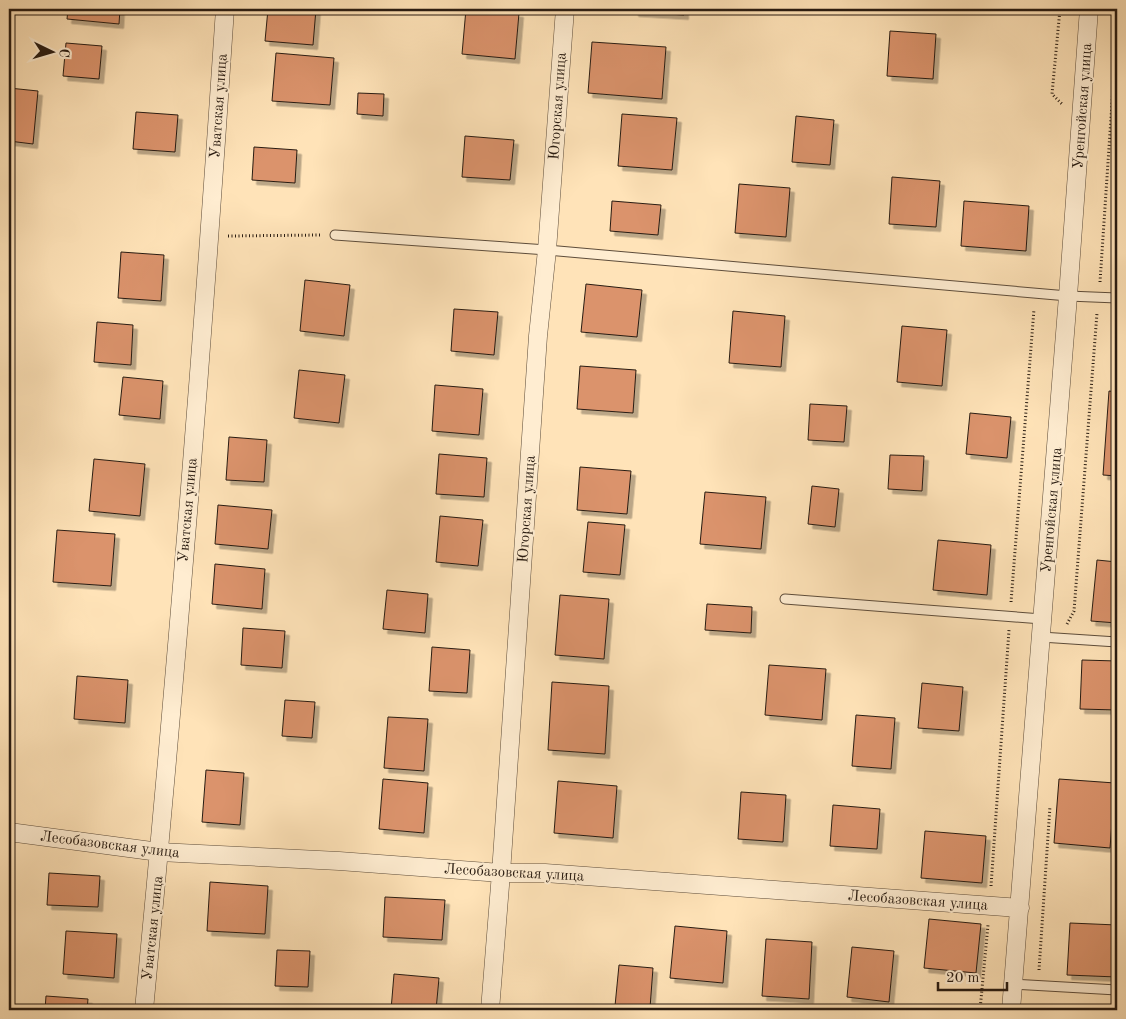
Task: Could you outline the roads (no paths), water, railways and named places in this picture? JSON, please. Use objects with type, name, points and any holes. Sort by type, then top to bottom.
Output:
[{"type":"street","name":"Уватская улица","points":[[144,1010],[159,852],[210,236],[225,9]]},
{"type":"street","name":"Югорская улица","points":[[490,1010],[537,346],[565,9]]},
{"type":"street","name":"Уренгойская улица","points":[[1010,1010],[1020,908],[1089,9]]},
{"type":"street","name":"Лесобазовская улица","points":[[9,832],[159,852],[339,861],[501,873],[555,874],[1020,908]]},
{"type":"lane","points":[[334,235],[546,250],[1043,294],[1117,298]]},
{"type":"lane","points":[[785,598],[1010,617],[1042,628],[1061,638],[1117,642]]},
{"type":"lane","points":[[1012,984],[1117,990]]}]
